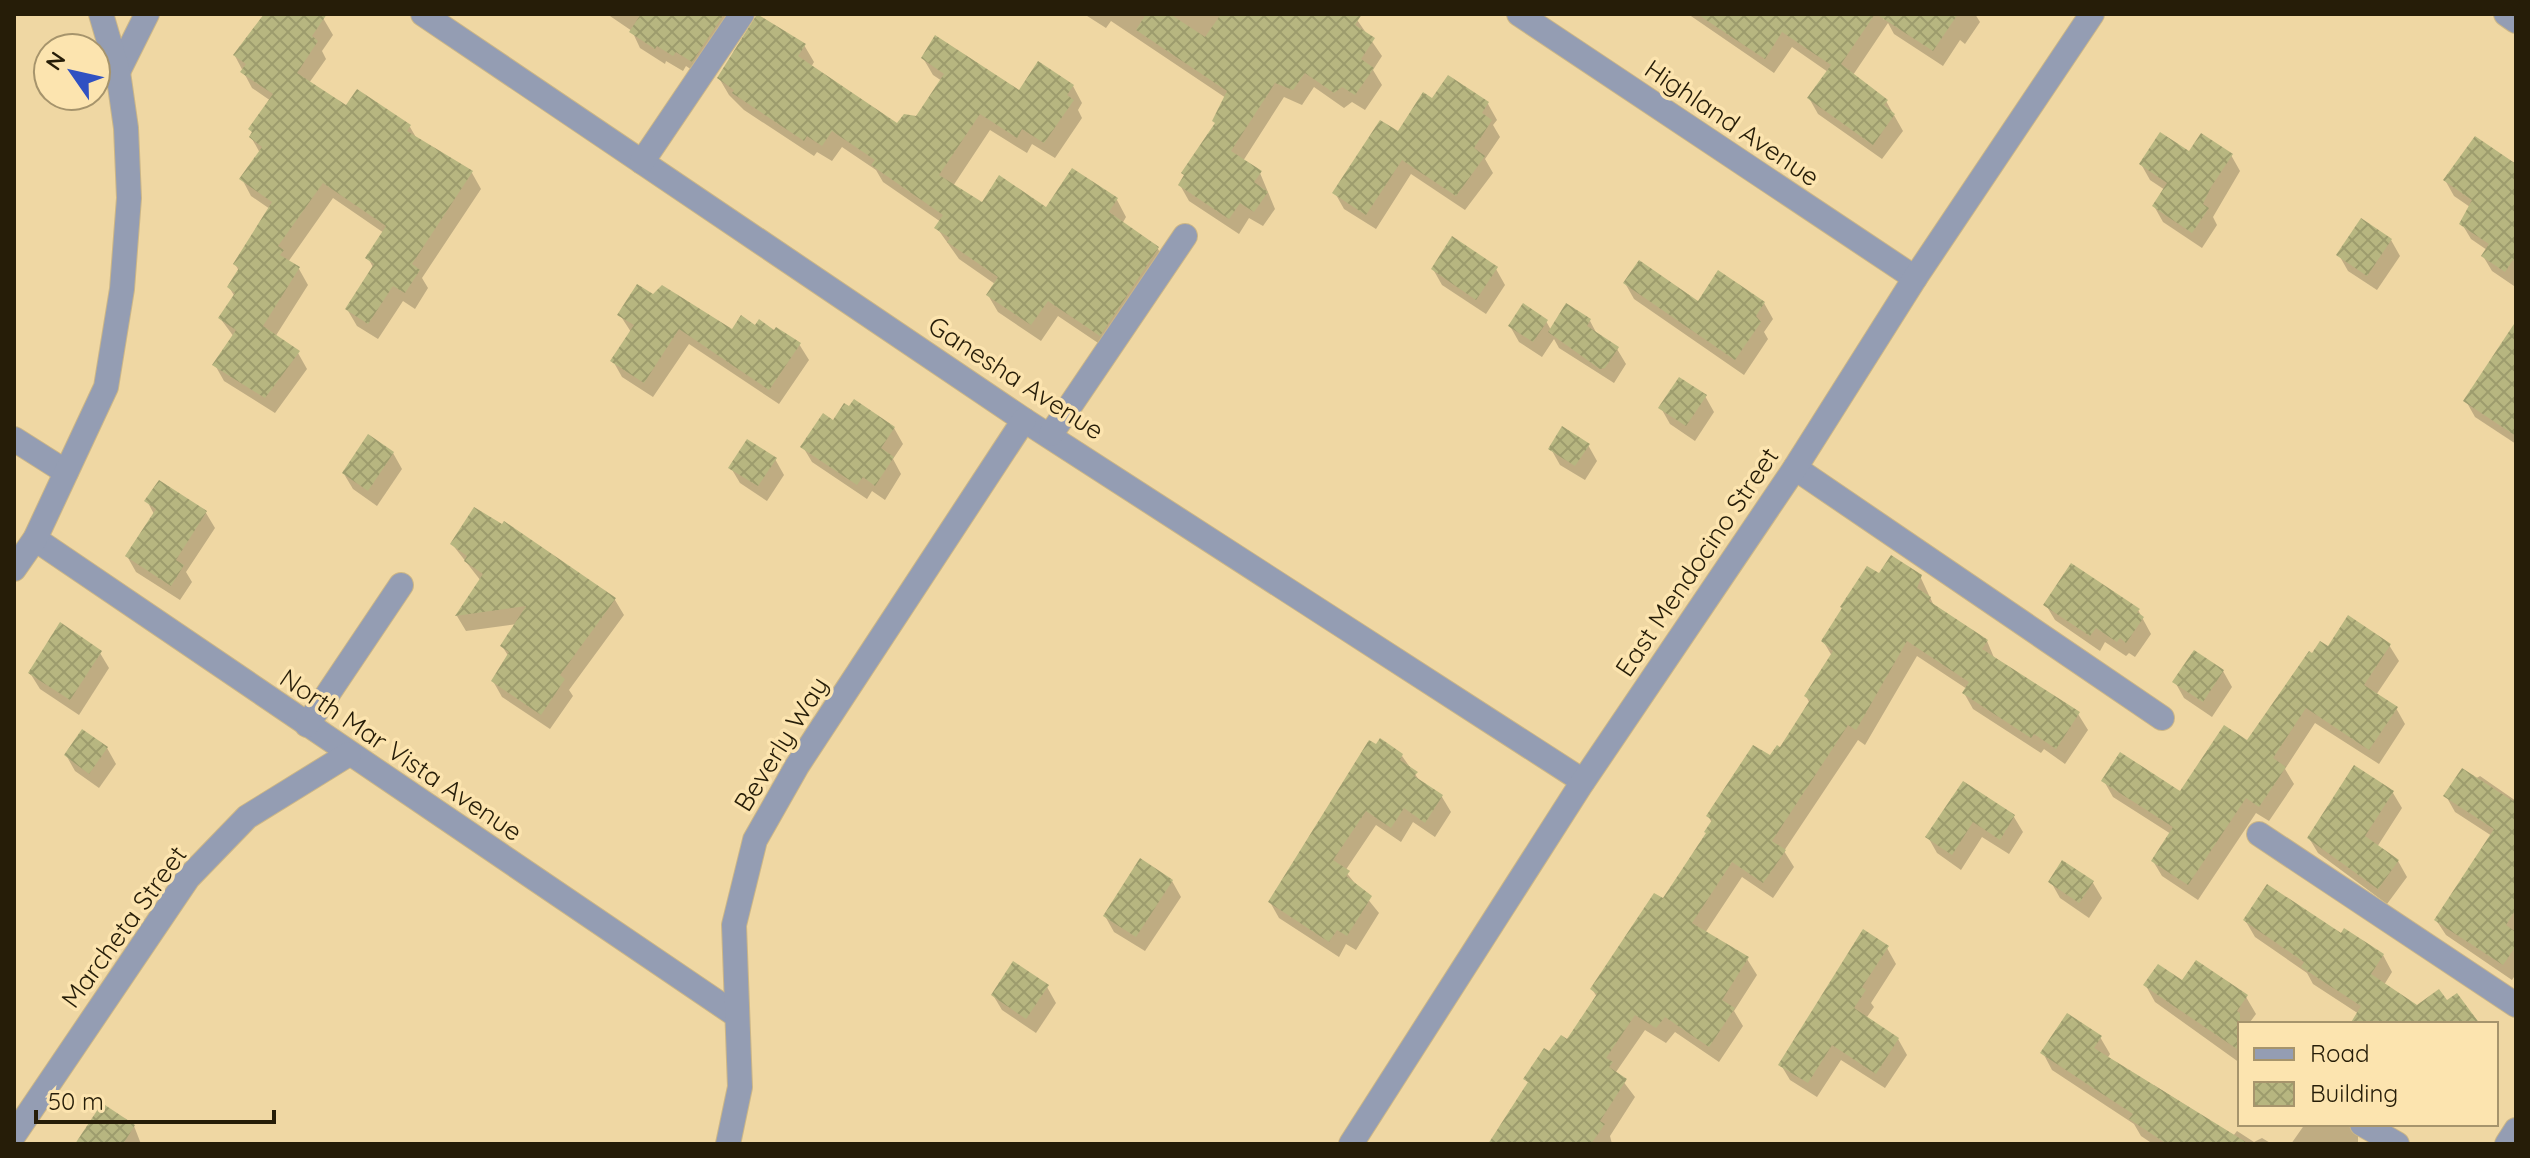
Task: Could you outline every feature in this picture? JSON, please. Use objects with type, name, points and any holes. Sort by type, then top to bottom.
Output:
[{"type":"street","points":[[14,569],[35,539],[106,387],[122,289],[129,198],[126,128],[118,72],[101,14]]},
{"type":"street","points":[[118,72],[147,14]]},
{"type":"street","name":"Ganesha Avenue","points":[[423,14],[1024,420],[1051,434],[1583,781]]},
{"type":"street","points":[[642,162],[742,14]]},
{"type":"street","name":"Highland Avenue","points":[[1519,14],[1915,278]]},
{"type":"street","name":"East Mendocino Street","points":[[1351,1144],[1583,781],[1795,468],[1915,278],[2092,14]]},
{"type":"street","points":[[2506,14],[2516,21]]},
{"type":"street","points":[[1051,434],[1185,236]]},
{"type":"street","name":"Beverly Way","points":[[728,1144],[740,1087],[734,925],[755,840],[797,766],[1024,420]]},
{"type":"street","points":[[14,439],[66,472]]},
{"type":"street","points":[[1795,468],[2162,718]]},
{"type":"street","name":"North Mar Vista Avenue","points":[[35,539],[736,1015]]},
{"type":"street","points":[[307,725],[401,585]]},
{"type":"street","name":"Marcheta Street","points":[[14,1135],[188,878],[247,817],[349,754]]},
{"type":"street","points":[[2259,834],[2516,1005]]},
{"type":"street","points":[[2366,1126],[2397,1144]]},
{"type":"street","points":[[2507,1144],[2516,1130]]},
{"type":"building","points":[[264,14],[327,14],[312,36],[318,41],[297,73],[346,105],[357,89],[411,125],[407,131],[473,171],[412,264],[420,270],[405,293],[393,286],[368,324],[345,309],[374,264],[365,258],[386,226],[323,183],[278,246],[284,250],[280,255],[300,267],[263,326],[300,351],[265,398],[212,365],[236,330],[218,318],[235,293],[227,287],[239,268],[233,264],[272,202],[239,179],[262,147],[249,137],[252,132],[248,129],[273,94],[240,72],[246,64],[233,55]]},
{"type":"building","points":[[641,14],[724,14],[692,62],[676,52],[673,56],[657,46],[655,49],[629,32]]},
{"type":"building","points":[[757,14],[806,44],[798,56],[897,123],[904,114],[916,116],[944,74],[921,58],[935,35],[1019,90],[1038,61],[1074,85],[1067,95],[1074,100],[1044,143],[1022,129],[1017,138],[980,114],[939,175],[982,202],[999,175],[1046,207],[1072,168],[1118,198],[1109,212],[1159,247],[1100,336],[1048,301],[1031,325],[986,295],[998,277],[947,242],[950,238],[934,228],[943,215],[871,165],[875,160],[832,131],[822,146],[807,136],[804,141],[732,93],[734,90],[717,78]]},
{"type":"building","points":[[1146,14],[1170,14],[1205,37],[1221,14],[1362,14],[1355,25],[1375,38],[1361,59],[1374,68],[1355,95],[1342,87],[1334,93],[1305,73],[1293,90],[1275,83],[1231,151],[1262,171],[1254,182],[1268,192],[1254,212],[1240,203],[1229,219],[1178,185],[1184,175],[1181,173],[1215,123],[1212,121],[1227,91],[1136,30]]},
{"type":"building","points":[[1697,14],[1875,14],[1841,64],[1888,100],[1884,105],[1895,114],[1873,145],[1807,98],[1831,65],[1782,32],[1765,59]]},
{"type":"building","points":[[1876,14],[1958,14],[1933,51]]},
{"type":"building","points":[[1448,75],[1489,102],[1482,113],[1492,120],[1474,148],[1485,156],[1456,196],[1402,160],[1366,215],[1332,193],[1380,120],[1398,131],[1423,92],[1432,98]]},
{"type":"building","points":[[2160,132],[2189,151],[2201,133],[2233,154],[2211,187],[2203,204],[2209,208],[2192,233],[2152,206],[2167,183],[2139,164]]},
{"type":"building","points":[[2475,136],[2516,164],[2516,262],[2513,260],[2505,272],[2481,256],[2489,244],[2459,224],[2472,200],[2443,180]]},
{"type":"building","points":[[2361,218],[2392,239],[2367,276],[2336,255]]},
{"type":"building","points":[[1452,236],[1498,267],[1476,300],[1431,269]]},
{"type":"building","points":[[1639,260],[1698,301],[1718,270],[1765,302],[1756,316],[1761,322],[1735,360],[1623,283]]},
{"type":"building","points":[[637,284],[653,294],[662,285],[732,329],[741,315],[755,325],[759,319],[801,343],[769,390],[679,329],[644,383],[610,361],[634,325],[617,315]]},
{"type":"building","points":[[1523,303],[1548,320],[1533,342],[1508,326]]},
{"type":"building","points":[[1566,303],[1591,319],[1587,326],[1619,347],[1605,368],[1600,369],[1548,332]]},
{"type":"building","points":[[2516,321],[2516,436],[2463,401]]},
{"type":"building","points":[[1679,377],[1707,395],[1686,426],[1658,408]]},
{"type":"building","points":[[854,399],[895,427],[881,448],[894,457],[875,486],[863,477],[857,485],[800,447],[823,413],[833,420],[844,403],[849,406]]},
{"type":"building","points":[[1562,426],[1590,444],[1575,466],[1548,449]]},
{"type":"building","points":[[368,434],[394,452],[368,491],[342,473]]},
{"type":"building","points":[[747,439],[777,458],[758,486],[728,468]]},
{"type":"building","points":[[159,480],[207,511],[176,560],[184,565],[171,586],[125,556],[156,509],[144,501]]},
{"type":"building","points":[[474,507],[502,524],[504,521],[616,598],[560,675],[565,679],[541,715],[491,681],[509,652],[500,646],[526,606],[455,616],[483,574],[464,561],[467,556],[450,544]]},
{"type":"building","points":[[1891,555],[1922,575],[1917,588],[1931,597],[1929,601],[1988,640],[1982,649],[2080,712],[2056,749],[2034,734],[2031,738],[1962,693],[1969,682],[1907,641],[1856,730],[1848,725],[1772,841],[1786,850],[1763,883],[1732,862],[1692,923],[1749,957],[1722,1000],[1735,1008],[1709,1047],[1665,1017],[1656,1028],[1635,1015],[1606,1058],[1613,1062],[1609,1067],[1627,1079],[1600,1121],[1605,1124],[1591,1144],[1488,1144],[1528,1082],[1523,1079],[1544,1048],[1549,1051],[1561,1035],[1567,1039],[1597,994],[1590,989],[1654,893],[1663,898],[1706,833],[1712,820],[1706,816],[1753,745],[1770,755],[1777,745],[1780,747],[1810,700],[1804,696],[1833,651],[1821,641],[1840,607],[1867,566],[1879,573]]},
{"type":"building","points":[[2071,563],[2140,609],[2137,612],[2144,617],[2126,643],[2120,638],[2117,642],[2096,628],[2090,636],[2043,605]]},
{"type":"building","points":[[2348,615],[2391,644],[2364,685],[2398,707],[2369,750],[2306,708],[2273,758],[2286,767],[2259,807],[2246,798],[2188,885],[2151,861],[2173,827],[2101,781],[2120,752],[2180,791],[2224,725],[2247,740],[2309,651],[2312,653],[2320,641],[2328,646]]},
{"type":"building","points":[[60,622],[102,651],[70,700],[28,673]]},
{"type":"building","points":[[2194,650],[2224,670],[2203,702],[2172,682]]},
{"type":"building","points":[[82,729],[108,747],[89,774],[64,755]]},
{"type":"building","points":[[1380,738],[1403,754],[1400,760],[1418,772],[1414,776],[1443,795],[1425,823],[1404,808],[1391,828],[1366,811],[1333,860],[1350,871],[1346,876],[1372,896],[1347,936],[1337,930],[1329,942],[1268,902],[1369,740],[1376,744]]},
{"type":"building","points":[[2354,765],[2394,791],[2365,836],[2399,860],[2378,889],[2307,838]]},
{"type":"building","points":[[2462,768],[2513,801],[2516,796],[2516,909],[2506,925],[2516,932],[2516,946],[2503,965],[2434,920],[2494,829],[2443,796]]},
{"type":"building","points":[[1963,781],[2015,815],[2000,840],[1973,822],[1952,855],[1925,837]]},
{"type":"building","points":[[1140,858],[1173,880],[1136,937],[1103,916]]},
{"type":"building","points":[[2062,860],[2094,881],[2079,903],[2048,882]]},
{"type":"building","points":[[2267,884],[2341,933],[2344,928],[2384,954],[2371,974],[2417,1005],[2439,989],[2447,1000],[2457,993],[2479,1022],[2351,1022],[2361,1006],[2301,967],[2304,962],[2243,920]]},
{"type":"building","points":[[1863,929],[1889,946],[1862,987],[1866,990],[1854,1008],[1899,1038],[1876,1074],[1832,1045],[1808,1083],[1778,1065]]},
{"type":"building","points":[[2196,960],[2248,995],[2237,1011],[2240,1013],[2238,1050],[2143,985],[2158,964],[2182,980]]},
{"type":"building","points":[[1013,961],[1049,985],[1026,1019],[991,995]]},
{"type":"building","points":[[2067,1013],[2102,1036],[2094,1048],[2249,1144],[2167,1144],[2129,1119],[2133,1114],[2040,1053]]},
{"type":"building","points":[[102,1103],[135,1125],[123,1144],[75,1144]]}]
